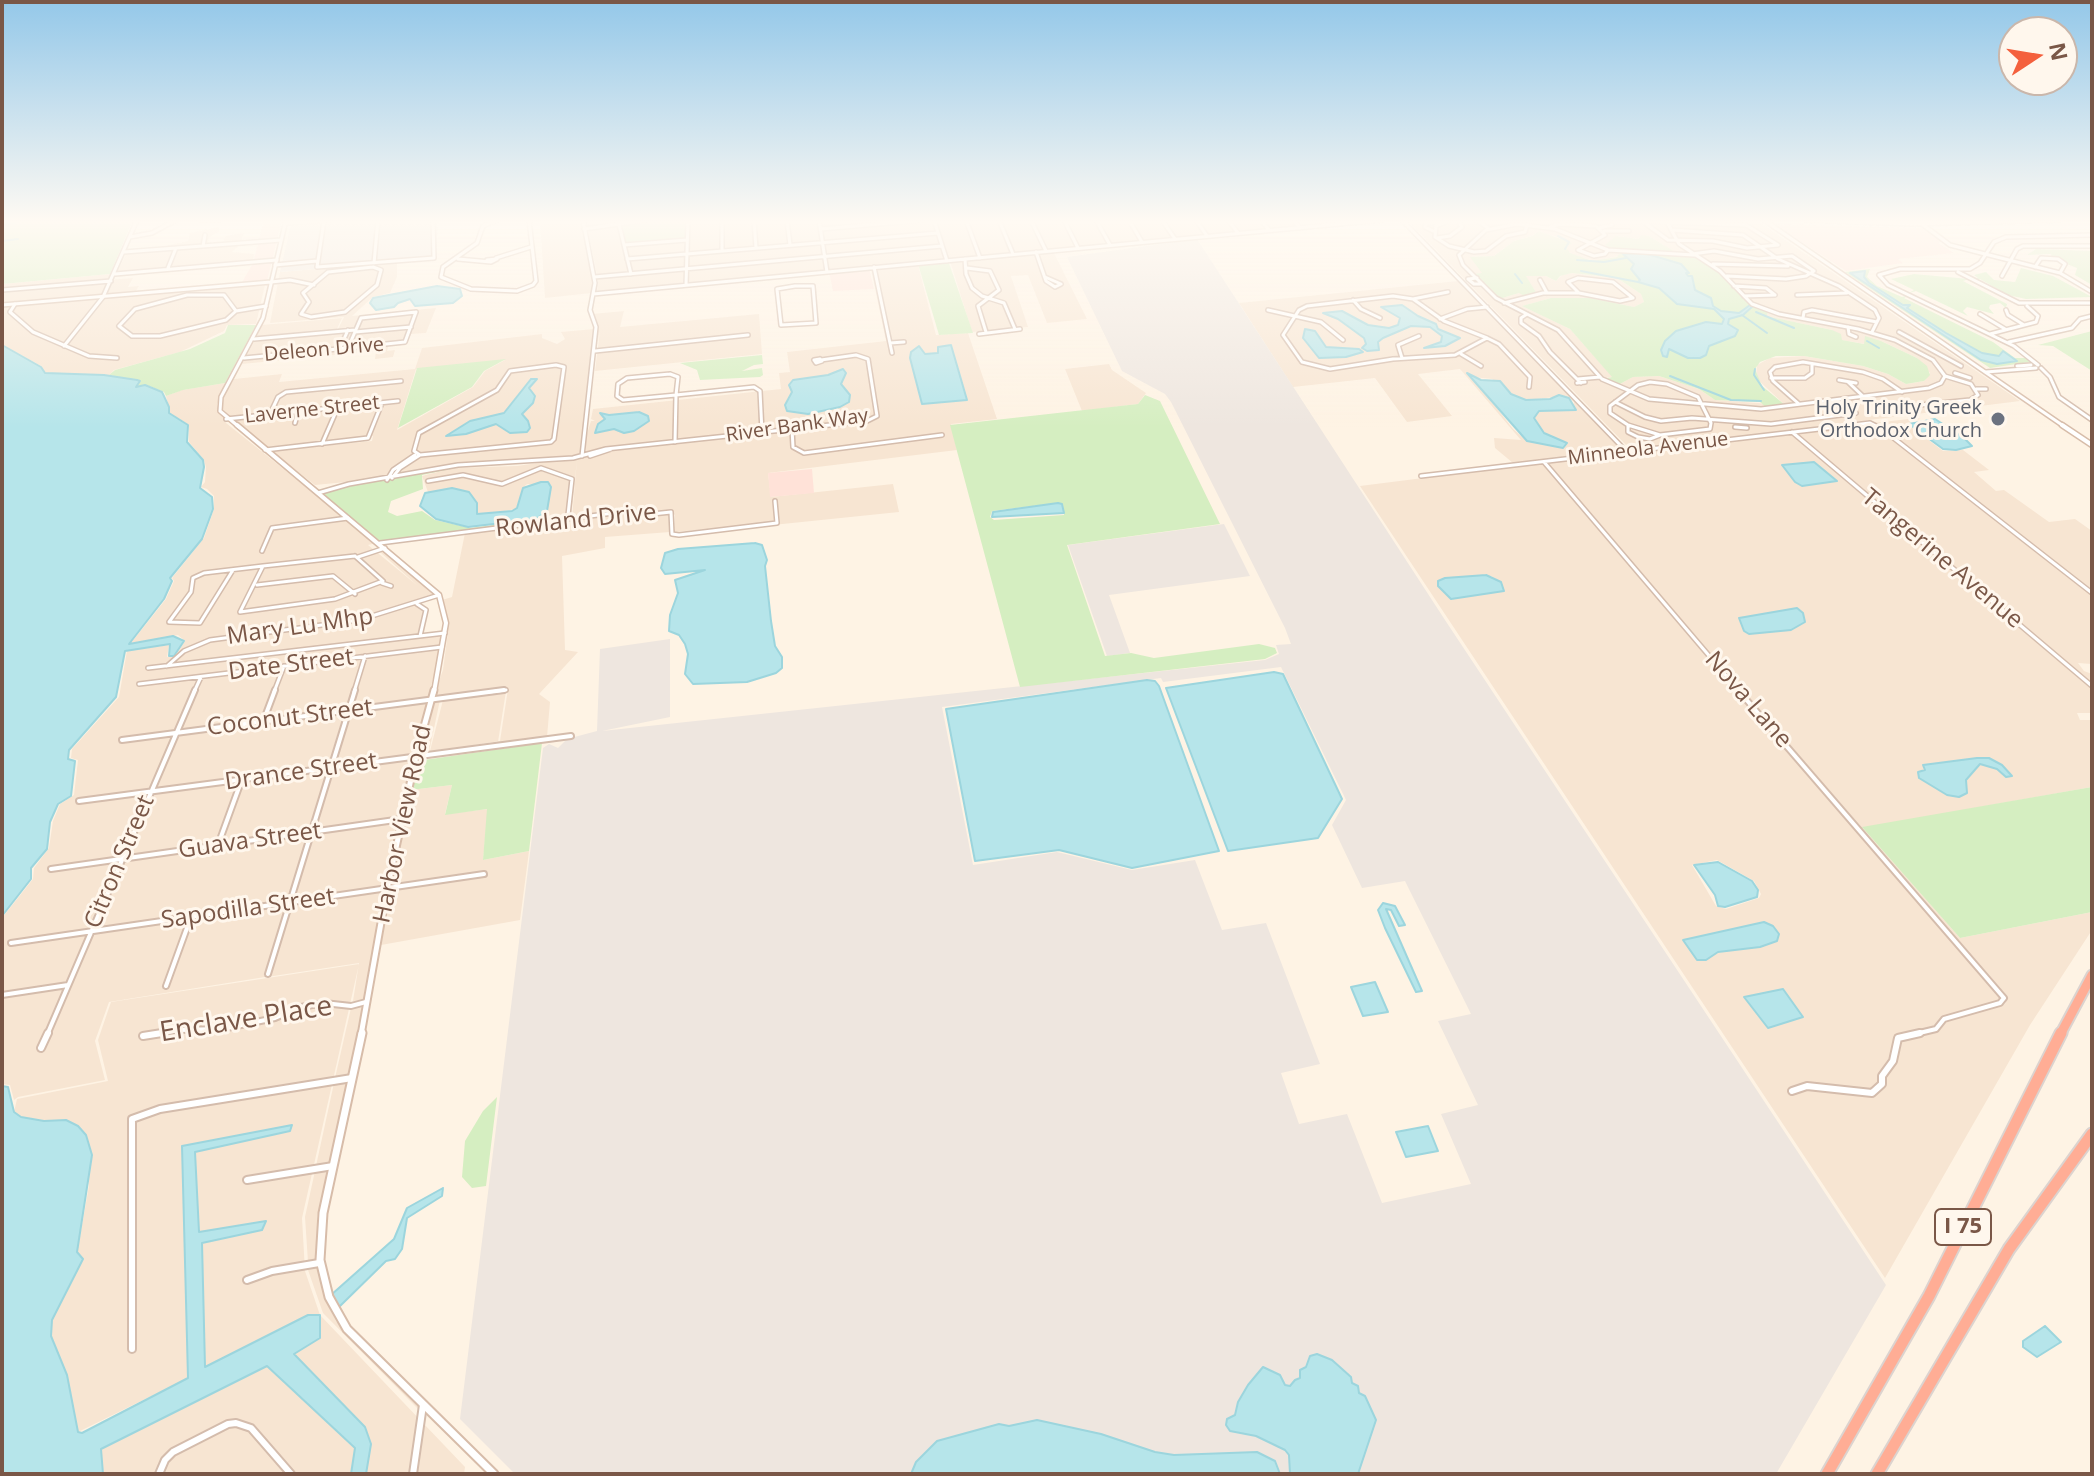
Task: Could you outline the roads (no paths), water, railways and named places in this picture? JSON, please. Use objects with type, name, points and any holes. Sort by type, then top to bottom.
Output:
[{"type":"highway","name":"I 75","points":[[1827,1474],[1929,1296],[2030,1090],[2092,975]]},
{"type":"highway","name":"I 75","points":[[1877,1474],[2009,1249],[2092,1134]]},
{"type":"main road","points":[[2,305],[191,289]]},
{"type":"main road","points":[[270,289],[254,339],[220,400],[220,411],[439,595]]},
{"type":"main road","points":[[1864,289],[2092,445]]},
{"type":"main road","name":"Harbor View Road","points":[[439,595],[445,633],[440,670],[416,756],[387,889],[369,1001],[321,1227],[321,1263],[329,1297],[347,1329],[494,1474]]},
{"type":"street","points":[[64,346],[107,289]]},
{"type":"street","points":[[187,295],[191,289]]},
{"type":"street","points":[[309,289],[303,293],[309,302],[301,314],[309,317],[345,312],[372,289]]},
{"type":"street","points":[[471,289],[521,289]]},
{"type":"street","points":[[318,493],[349,484],[463,465],[585,456],[595,351],[596,327],[590,310],[593,289]]},
{"type":"street","points":[[593,294],[646,289]]},
{"type":"street","points":[[778,289],[780,324],[784,326],[816,323],[813,289]]},
{"type":"street","points":[[879,289],[892,353]]},
{"type":"street","points":[[975,289],[1005,304],[1015,329]]},
{"type":"street","points":[[986,332],[978,309],[999,289]]},
{"type":"street","points":[[1469,289],[1626,451]]},
{"type":"street","points":[[1488,289],[1504,303],[1562,333],[1600,377],[1628,392],[1657,401],[1761,409],[1937,386],[1945,376]]},
{"type":"street","points":[[1545,289],[1547,293]]},
{"type":"street","points":[[1575,289],[1579,293]]},
{"type":"street","points":[[1504,303],[1547,293],[1579,293],[1624,301],[1633,298],[1621,289]]},
{"type":"street","points":[[1736,289],[1765,310],[1872,332],[1922,353],[1940,366],[1945,376]]},
{"type":"street","points":[[1742,296],[1775,295],[1767,289]]},
{"type":"street","points":[[1843,289],[1877,312],[1877,322],[1872,332]]},
{"type":"street","points":[[1896,289],[2007,342],[2039,368],[2059,397],[2092,420]]},
{"type":"street","points":[[1988,289],[2025,304],[2092,303]]},
{"type":"street","points":[[1448,292],[1413,299],[1393,296],[1307,306],[1295,316],[1283,335],[1299,359],[1308,365],[1335,369],[1402,358],[1461,354],[1487,338]]},
{"type":"street","points":[[1797,295],[1849,292]]},
{"type":"street","points":[[236,311],[224,295],[187,295],[135,309],[119,326],[132,336],[155,337],[226,320],[236,311],[266,307]]},
{"type":"street","points":[[1413,299],[1440,319],[1499,344],[1527,373],[1531,381],[1529,387]]},
{"type":"street","points":[[1353,300],[1361,309],[1380,318]]},
{"type":"street","points":[[15,304],[10,312],[24,326],[92,357],[117,358]]},
{"type":"street","points":[[1990,334],[2036,322],[2038,318],[2025,304]]},
{"type":"street","points":[[1440,319],[1463,311],[1488,308]]},
{"type":"street","points":[[1268,310],[1327,325],[1343,340]]},
{"type":"street","points":[[1803,319],[1804,312],[1812,310],[1877,322]]},
{"type":"street","points":[[2006,310],[2008,315],[2026,326]]},
{"type":"street","points":[[254,339],[348,330],[355,331],[411,327],[416,312],[361,318],[355,331],[348,348]]},
{"type":"street","points":[[1527,314],[1521,318],[1521,323],[1539,336],[1550,352],[1581,382],[1600,377]]},
{"type":"street","points":[[1980,314],[2007,330]]},
{"type":"street","points":[[2007,342],[2072,328],[2080,319],[2092,316]]},
{"type":"street","name":"Deleon Drive","points":[[244,358],[405,342],[411,327]]},
{"type":"street","points":[[1848,327],[1849,334],[1856,337]]},
{"type":"street","points":[[979,334],[1020,329]]},
{"type":"street","points":[[340,348],[348,330]]},
{"type":"street","points":[[1899,332],[1961,366]]},
{"type":"street","points":[[595,351],[748,335]]},
{"type":"street","points":[[1402,358],[1398,345],[1419,336]]},
{"type":"street","points":[[890,343],[904,342]]},
{"type":"street","points":[[1922,353],[1934,351]]},
{"type":"street","points":[[1461,354],[1481,366]]},
{"type":"street","name":"River Bank Way","points":[[585,456],[675,442],[867,421],[878,415],[868,359],[856,355],[821,360]]},
{"type":"street","points":[[1985,371],[2032,363]]},
{"type":"street","points":[[1799,404],[1771,378],[1771,371],[1780,365],[1812,364],[1867,373],[1903,392]]},
{"type":"street","points":[[1771,378],[1802,379],[1812,373],[1812,364]]},
{"type":"street","points":[[391,479],[404,464],[420,455],[470,448],[543,445],[552,441],[564,367],[556,365],[510,371],[497,390],[421,431],[414,449],[420,455]]},
{"type":"street","points":[[1985,371],[2039,368]]},
{"type":"street","points":[[1848,382],[1862,397],[1880,406],[1897,409],[1974,399],[1979,393],[1955,373]]},
{"type":"street","points":[[675,442],[676,395],[678,377],[670,374],[622,380],[618,384],[617,396],[623,400],[676,395],[750,387],[760,391],[762,432]]},
{"type":"street","points":[[1945,376],[1970,378]]},
{"type":"street","points":[[1839,380],[1856,383]]},
{"type":"street","points":[[270,414],[281,394],[401,381]]},
{"type":"street","points":[[1628,425],[1628,432],[1650,439],[1660,435],[1703,432],[1711,427],[1709,419],[1703,405],[1692,393],[1663,383],[1644,383],[1615,402],[1609,411],[1628,425],[1660,435]]},
{"type":"street","points":[[1976,389],[1986,389]]},
{"type":"street","name":"Laverne Street","points":[[226,419],[398,401]]},
{"type":"street","points":[[1833,401],[1849,414]]},
{"type":"street","points":[[1615,402],[1657,420],[1775,423],[1858,414],[1843,409]]},
{"type":"street","points":[[265,450],[368,438],[382,403]]},
{"type":"street","points":[[322,444],[338,407]]},
{"type":"street","points":[[295,423],[298,411]]},
{"type":"street","points":[[1735,427],[1744,427],[1739,422]]},
{"type":"street","name":"Minneola Avenue","points":[[1421,476],[1866,423],[1875,425],[2092,593]]},
{"type":"street","points":[[792,429],[793,447],[804,453],[942,435]]},
{"type":"street","name":"Tangerine Avenue","points":[[1792,432],[2092,686]]},
{"type":"street","name":"River Bank Way","points":[[585,456],[606,451]]},
{"type":"street","points":[[541,468],[542,461]]},
{"type":"street","name":"Nova Lane","points":[[1544,462],[1546,468],[2001,991],[2003,1002],[1944,1019],[1936,1029],[1898,1038],[1893,1061],[1882,1076],[1882,1084],[1872,1093],[1807,1086],[1792,1091]]},
{"type":"street","points":[[391,479],[404,464]]},
{"type":"street","points":[[458,475],[463,465]]},
{"type":"street","points":[[428,481],[458,475],[502,484],[541,468],[572,480],[568,515]]},
{"type":"street","name":"Rowland Drive","points":[[380,543],[629,511],[643,515],[671,512],[672,534],[679,535],[777,523],[775,501]]},
{"type":"street","points":[[262,551],[272,528],[348,518]]},
{"type":"street","points":[[233,570],[200,623],[169,622],[191,592],[196,576],[233,570],[263,566],[358,557],[385,548]]},
{"type":"street","points":[[358,557],[382,577],[382,583]]},
{"type":"street","points":[[263,566],[257,585],[240,612],[355,594],[382,583],[391,586]]},
{"type":"street","points":[[257,585],[333,576],[355,594]]},
{"type":"street","name":"Mary Lu Mhp","points":[[167,666],[184,651],[210,640],[359,620],[439,595]]},
{"type":"street","points":[[272,609],[275,602]]},
{"type":"street","points":[[416,603],[426,610],[420,636]]},
{"type":"street","name":"Mary Lu Mhp","points":[[148,668],[445,633]]},
{"type":"street","name":"Date Street","points":[[139,684],[444,647]]},
{"type":"street","points":[[268,974],[365,656]]},
{"type":"street","points":[[263,722],[284,666]]},
{"type":"street","name":"Citron Street","points":[[41,1048],[201,677]]},
{"type":"street","name":"Coconut Street","points":[[122,740],[506,690]]},
{"type":"street","name":"Drance Street","points":[[79,801],[571,736]]},
{"type":"street","points":[[218,845],[242,779]]},
{"type":"street","name":"Guava Street","points":[[51,869],[402,819]]},
{"type":"street","name":"Sapodilla Street","points":[[11,943],[484,874]]},
{"type":"street","points":[[166,986],[191,917]]},
{"type":"street","points":[[2,995],[68,985]]},
{"type":"street","name":"Enclave Place","points":[[143,1036],[234,1026],[275,1018],[301,1007],[324,1003],[369,1001]]},
{"type":"street","points":[[132,1349],[135,1131],[132,1119],[160,1109],[352,1078]]},
{"type":"street","points":[[247,1180],[333,1166]]},
{"type":"street","points":[[247,1280],[272,1271],[321,1263]]},
{"type":"street","points":[[413,1474],[423,1405]]},
{"type":"street","points":[[159,1474],[165,1460],[173,1452],[228,1424],[236,1423],[251,1428],[291,1474]]},
{"type":"water","points":[[422,289],[460,289],[462,296],[453,303],[415,306],[410,299],[394,307],[376,310],[370,303],[373,298]]},
{"type":"water","points":[[1660,289],[1695,289],[1711,298],[1713,306],[1721,311],[1739,313],[1753,306],[1743,315],[1729,319],[1728,324],[1738,330],[1735,336],[1709,346],[1706,355],[1688,358],[1669,349],[1667,357],[1661,350],[1665,341],[1676,331],[1706,322],[1722,324],[1724,319],[1714,309],[1677,304]]},
{"type":"water","points":[[1874,289],[1903,305],[1910,305],[1907,308],[1982,353],[1999,356],[2003,351],[2017,361],[1997,364],[1981,360]]},
{"type":"water","points":[[1402,305],[1436,324],[1438,329],[1460,338],[1445,346],[1424,348],[1441,342],[1442,336],[1430,327],[1411,326],[1383,338],[1378,342],[1379,350],[1367,351],[1362,348],[1366,344],[1364,338],[1338,319],[1323,313],[1342,311],[1368,325],[1389,328],[1398,325],[1400,318],[1381,307]]},
{"type":"water","points":[[1305,329],[1315,331],[1326,347],[1359,349],[1363,352],[1346,357],[1319,358],[1303,338]]},
{"type":"water","points":[[2,345],[41,367],[45,373],[104,375],[137,380],[140,381],[136,387],[145,385],[162,392],[169,413],[188,425],[187,442],[203,460],[200,488],[212,497],[213,509],[202,539],[170,578],[172,581],[164,599],[129,644],[173,636],[184,641],[174,656],[169,656],[170,644],[125,651],[116,697],[69,750],[68,759],[75,761],[71,796],[58,804],[50,822],[47,849],[31,868],[31,879],[2,916]]},
{"type":"water","points":[[951,345],[967,400],[922,404],[911,352],[919,346],[925,354],[938,353],[938,347]]},
{"type":"water","points":[[843,369],[846,373],[841,384],[850,395],[849,402],[808,414],[787,411],[785,405],[792,392],[789,385],[793,380],[828,375]]},
{"type":"water","points":[[1467,373],[1481,380],[1500,381],[1511,394],[1526,400],[1550,399],[1559,395],[1569,398],[1576,410],[1539,411],[1534,418],[1544,433],[1567,443],[1563,448],[1527,441]]},
{"type":"water","points":[[531,379],[537,379],[529,388],[535,396],[533,403],[522,414],[530,428],[527,432],[510,433],[496,424],[466,434],[446,436],[470,421],[504,413]]},
{"type":"water","points":[[639,412],[648,416],[649,421],[634,431],[624,433],[614,429],[595,433],[598,424],[605,419],[600,413]]},
{"type":"water","points":[[1935,419],[1972,446],[1943,449],[1909,424]]},
{"type":"water","points":[[1814,462],[1837,481],[1802,486],[1782,465]]},
{"type":"water","points":[[548,482],[551,487],[547,511],[536,519],[468,527],[436,519],[420,506],[425,493],[452,488],[469,492],[477,503],[477,514],[512,511],[517,508],[523,488]]},
{"type":"water","points":[[1062,504],[1064,513],[992,517],[993,512]]},
{"type":"water","points":[[762,545],[767,560],[771,621],[775,646],[782,657],[782,668],[776,673],[747,682],[693,684],[685,674],[688,654],[685,644],[679,635],[669,631],[670,615],[678,593],[675,580],[705,570],[665,574],[661,568],[665,553],[678,549]]},
{"type":"water","points":[[1486,575],[1501,582],[1504,591],[1451,599],[1438,586],[1438,581],[1445,578]]},
{"type":"water","points":[[1797,608],[1803,613],[1805,622],[1791,630],[1749,634],[1744,631],[1739,618]]},
{"type":"water","points":[[1274,672],[1283,674],[1342,799],[1318,838],[1228,851],[1166,688]]},
{"type":"water","points":[[1155,681],[1159,686],[1219,851],[1132,868],[1059,850],[975,861],[946,709]]},
{"type":"water","points":[[1989,758],[2002,765],[2012,776],[2006,777],[1997,769],[1980,764],[1966,780],[1967,793],[1959,797],[1947,795],[1919,778],[1918,772],[1925,770],[1923,765]]},
{"type":"water","points":[[1718,862],[1752,881],[1758,890],[1757,897],[1725,907],[1718,906],[1715,895],[1694,865]]},
{"type":"water","points":[[1383,903],[1395,906],[1405,925],[1399,926],[1391,910],[1386,909],[1422,991],[1416,992],[1385,928],[1378,910]]},
{"type":"water","points":[[1764,922],[1773,926],[1779,934],[1777,941],[1760,947],[1718,952],[1706,960],[1697,960],[1683,940]]},
{"type":"water","points":[[1375,982],[1388,1012],[1363,1016],[1351,987]]},
{"type":"water","points":[[1783,989],[1803,1017],[1768,1028],[1744,997]]},
{"type":"water","points":[[2,1086],[8,1087],[14,1112],[21,1117],[44,1121],[66,1120],[78,1126],[86,1135],[92,1155],[77,1252],[83,1259],[52,1320],[51,1336],[67,1375],[78,1432],[82,1433],[188,1378],[182,1146],[292,1125],[290,1131],[195,1152],[199,1232],[266,1221],[262,1230],[202,1243],[205,1367],[308,1315],[320,1315],[320,1338],[294,1354],[365,1427],[371,1444],[366,1474],[351,1474],[355,1448],[267,1366],[101,1449],[103,1474],[2,1474]]},
{"type":"water","points":[[1428,1126],[1438,1151],[1406,1157],[1396,1132]]},
{"type":"water","points":[[443,1188],[442,1196],[407,1218],[402,1249],[395,1259],[386,1261],[338,1308],[331,1295],[394,1239],[407,1208]]},
{"type":"water","points":[[2045,1326],[2061,1342],[2037,1357],[2023,1347],[2023,1341]]},
{"type":"water","points":[[1317,1354],[1332,1360],[1351,1377],[1359,1393],[1365,1396],[1376,1420],[1358,1474],[1290,1474],[1289,1455],[1285,1450],[1256,1436],[1230,1431],[1226,1425],[1227,1419],[1235,1415],[1238,1402],[1248,1385],[1263,1367],[1280,1375],[1285,1385],[1290,1386],[1300,1378],[1300,1370],[1306,1367],[1310,1356]]},
{"type":"water","points":[[1037,1420],[1174,1455],[1257,1452],[1275,1461],[1280,1474],[911,1474],[916,1462],[937,1441],[999,1424],[1009,1426]]},
{"type":"waterway","points":[[1756,312],[1794,328]]},
{"type":"waterway","points":[[1742,315],[1767,333]]},
{"type":"waterway","points":[[1867,341],[1879,348]]},
{"type":"waterway","points":[[1755,369],[1754,375],[1764,390]]},
{"type":"waterway","points":[[1670,376],[1731,400],[1761,401]]},
{"type":"place","name":"Holy Trinity Greek Orthodox Church","points":[[1998,419]]}]
